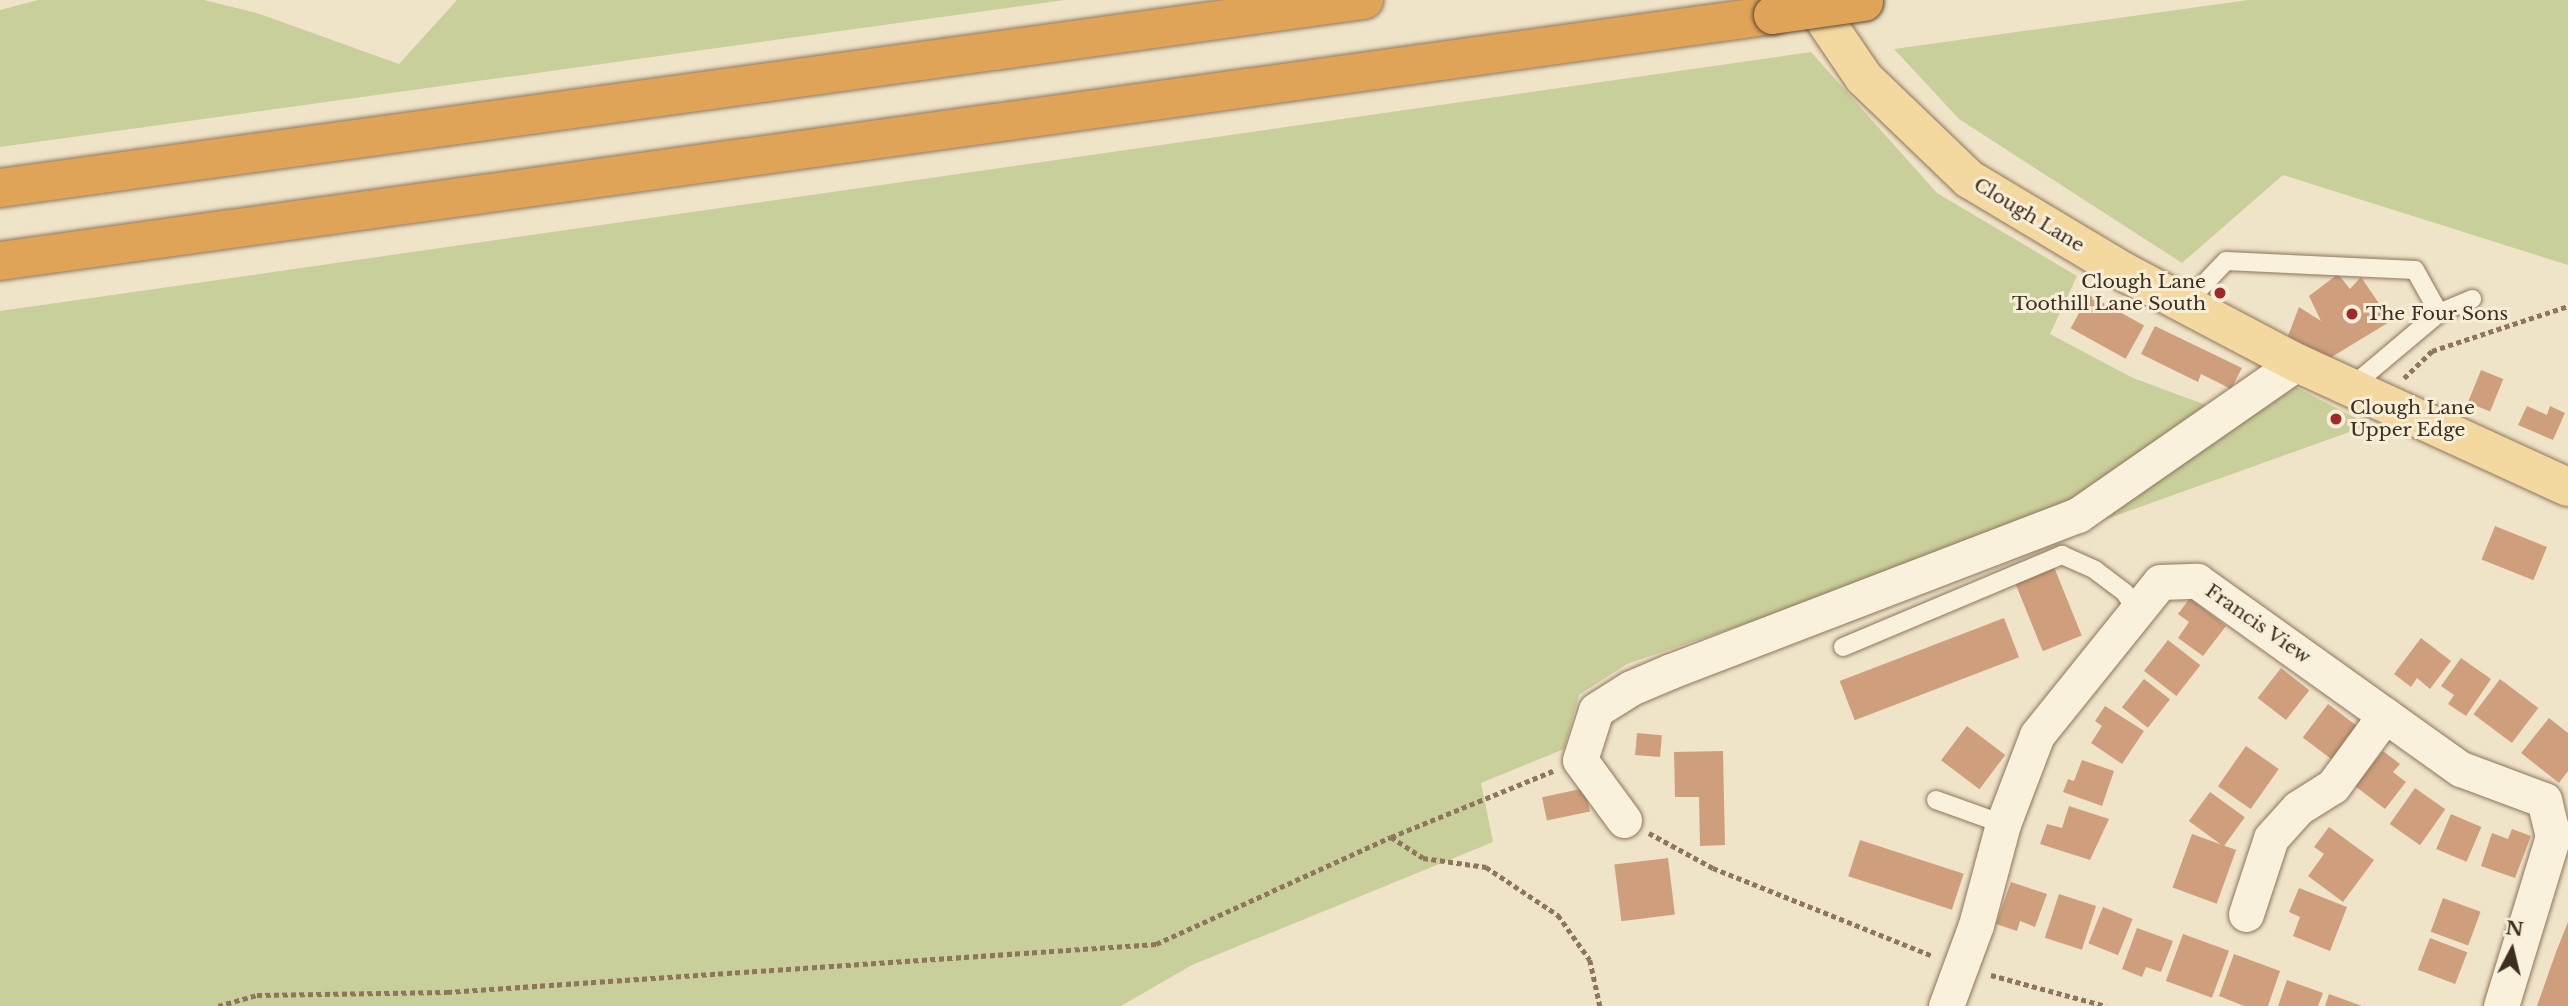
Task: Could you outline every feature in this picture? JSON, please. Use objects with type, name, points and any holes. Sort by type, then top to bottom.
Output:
[{"type":"highway","points":[[0,188],[1364,0]]},
{"type":"highway","points":[[0,261],[1872,1]]},
{"type":"main road","name":"Clough Lane","points":[[1811,0],[1864,78],[1969,179],[2185,304],[2297,363],[2568,487]]},
{"type":"street","points":[[1624,820],[1580,760],[1597,710],[1631,688],[2078,515],[2297,363]]},
{"type":"street","name":"Francis View","points":[[1946,1006],[1976,925],[2003,824],[2037,735],[2160,582],[2197,581],[2462,769],[2544,800],[2553,836],[2501,1006]]},
{"type":"street","points":[[2246,914],[2271,838],[2298,808],[2333,786],[2385,715]]},
{"type":"lane","points":[[2185,304],[2226,261],[2415,270],[2439,313]]},
{"type":"lane","points":[[2364,395],[2439,313],[2472,299]]},
{"type":"lane","points":[[1843,647],[2062,555],[2095,570],[2125,593],[2137,611]]},
{"type":"lane","points":[[1936,800],[2003,824]]},
{"type":"path","points":[[2364,395],[2432,351],[2568,306]]},
{"type":"path","points":[[218,1006],[257,995],[447,992],[1156,944],[1391,837],[1580,760]]},
{"type":"path","points":[[1624,820],[1713,869],[1959,966],[2106,1006]]},
{"type":"path","points":[[1391,837],[1423,859],[1486,867],[1558,915],[1590,960],[1600,1006]]},
{"type":"green space","points":[[38,0],[204,0],[257,13],[399,64],[457,0],[1065,0],[0,147],[0,10]]},
{"type":"green space","points":[[2248,0],[2568,0],[2568,265],[2283,175],[2182,263],[1959,119],[1894,49]]},
{"type":"green space","points":[[1811,52],[1937,193],[2077,276],[2050,334],[2133,378],[2206,405],[2067,502],[1780,612],[1627,664],[1579,695],[1564,749],[1481,783],[1493,842],[1192,965],[1121,1006],[0,1006],[0,311]]},
{"type":"green space","points":[[2282,380],[2369,425],[2070,532]]},
{"type":"building","name":"The Four Sons","points":[[2338,274],[2350,289],[2361,277],[2391,321],[2330,358],[2288,336],[2299,307],[2321,321],[2309,296]]},
{"type":"building","points":[[2089,295],[2144,326],[2126,359],[2071,328]]},
{"type":"building","points":[[2155,326],[2242,368],[2231,389],[2201,374],[2198,382],[2141,354]]},
{"type":"building","points":[[2481,370],[2503,379],[2490,411],[2468,402]]},
{"type":"building","points":[[2527,406],[2547,415],[2550,406],[2565,413],[2553,440],[2518,425]]},
{"type":"building","points":[[2495,526],[2547,547],[2533,580],[2482,559]]},
{"type":"building","points":[[2054,567],[2082,636],[2043,651],[2015,583]]},
{"type":"building","points":[[2190,598],[2226,626],[2203,656],[2178,638],[2189,622],[2178,614]]},
{"type":"building","points":[[2004,618],[2019,657],[1855,720],[1840,681]]},
{"type":"building","points":[[2421,638],[2451,661],[2430,689],[2417,678],[2411,687],[2394,674]]},
{"type":"building","points":[[2168,640],[2200,665],[2176,696],[2144,671]]},
{"type":"building","points":[[2461,658],[2491,679],[2466,716],[2448,704],[2454,695],[2441,686]]},
{"type":"building","points":[[2281,668],[2309,690],[2286,720],[2258,698]]},
{"type":"building","points":[[2144,679],[2170,699],[2148,728],[2122,707]]},
{"type":"building","points":[[2500,679],[2538,708],[2512,743],[2474,714]]},
{"type":"building","points":[[2328,704],[2361,729],[2335,762],[2303,738]]},
{"type":"building","points":[[2105,706],[2144,731],[2122,764],[2091,743],[2102,726],[2095,721]]},
{"type":"building","points":[[2549,718],[2568,733],[2568,771],[2559,783],[2521,753]]},
{"type":"building","points":[[1967,726],[2005,755],[1979,789],[1941,760]]},
{"type":"building","points":[[1637,733],[1662,735],[1660,757],[1635,755]]},
{"type":"building","points":[[2246,746],[2279,769],[2251,809],[2218,786]]},
{"type":"building","points":[[1723,751],[1725,845],[1700,846],[1699,797],[1675,797],[1674,752]]},
{"type":"building","points":[[2383,751],[2400,764],[2393,772],[2406,782],[2385,809],[2355,786]]},
{"type":"building","points":[[2082,760],[2114,771],[2102,806],[2063,792],[2068,779],[2074,781]]},
{"type":"building","points":[[1585,788],[1590,811],[1547,821],[1542,797]]},
{"type":"building","points":[[2415,788],[2445,809],[2420,845],[2390,824]]},
{"type":"building","points":[[2210,792],[2245,817],[2224,846],[2189,821]]},
{"type":"building","points":[[2069,806],[2109,819],[2090,860],[2040,844],[2047,824],[2062,828]]},
{"type":"building","points":[[2451,814],[2481,827],[2467,862],[2436,849]]},
{"type":"building","points":[[2329,827],[2374,860],[2343,902],[2308,876],[2324,854],[2314,847]]},
{"type":"building","points":[[2512,829],[2531,836],[2515,878],[2481,866],[2492,833],[2508,839]]},
{"type":"building","points":[[2192,834],[2236,850],[2217,904],[2173,888]]},
{"type":"building","points":[[1860,840],[1964,874],[1952,910],[1848,876]]},
{"type":"building","points":[[1668,858],[1675,915],[1621,921],[1614,865]]},
{"type":"building","points":[[2011,882],[2047,894],[2035,927],[2020,921],[2017,931],[1996,924]]},
{"type":"building","points":[[2299,888],[2347,907],[2330,951],[2293,936],[2300,917],[2289,912]]},
{"type":"building","points":[[2059,894],[2096,906],[2082,950],[2045,938]]},
{"type":"building","points":[[2443,898],[2481,912],[2468,946],[2431,932]]},
{"type":"building","points":[[2103,907],[2133,919],[2118,955],[2088,943]]},
{"type":"building","points":[[2568,922],[2568,1006],[2537,1006],[2556,952]]},
{"type":"building","points":[[2137,928],[2173,941],[2161,972],[2146,967],[2142,977],[2122,969]]},
{"type":"building","points":[[2183,934],[2229,951],[2212,998],[2166,981]]},
{"type":"building","points":[[2430,938],[2467,952],[2455,984],[2418,970]]},
{"type":"building","points":[[2234,954],[2280,971],[2268,1006],[2244,1006],[2219,996]]},
{"type":"building","points":[[2287,980],[2323,993],[2318,1006],[2278,1006]]},
{"type":"building","points":[[2329,994],[2362,1006],[2325,1006]]},
{"type":"place","name":"Clough Lane Toothill Lane South","points":[[2220,293]]},
{"type":"place","name":"The Four Sons","points":[[2352,314]]},
{"type":"place","name":"Clough Lane Upper Edge","points":[[2336,419]]}]
